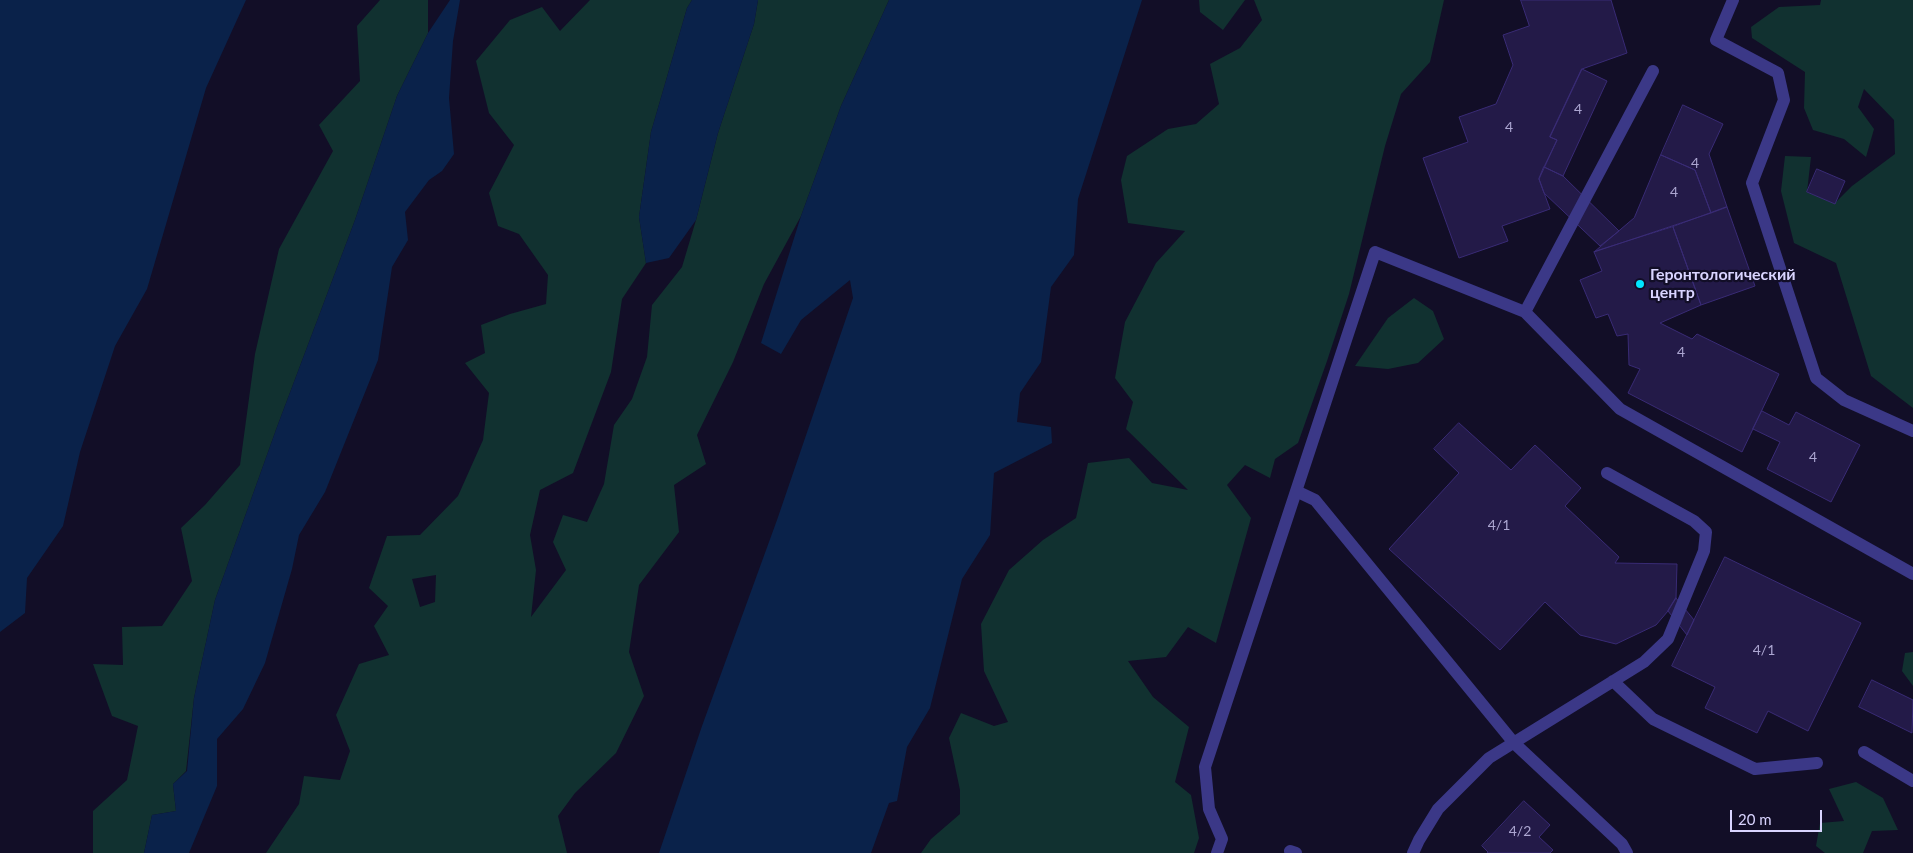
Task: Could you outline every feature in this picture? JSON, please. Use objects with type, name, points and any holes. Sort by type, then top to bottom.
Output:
[{"type":"lane","points":[[1734,0],[1716,40],[1778,73],[1784,100],[1752,183],[1816,378],[1844,400],[1913,431]]},
{"type":"lane","points":[[1525,312],[1653,71]]},
{"type":"lane","points":[[1217,853],[1222,839],[1209,809],[1205,767],[1375,252],[1525,312],[1620,409],[1913,574]]},
{"type":"lane","points":[[1414,853],[1419,840],[1438,809],[1489,758],[1644,662],[1668,639],[1704,551],[1706,532],[1694,521],[1607,473]]},
{"type":"lane","points":[[1296,492],[1315,500],[1514,743],[1622,844],[1627,853]]},
{"type":"lane","points":[[1613,681],[1653,718],[1755,769],[1817,763]]},
{"type":"lane","points":[[1864,752],[1913,781]]},
{"type":"green space","points":[[380,0],[428,0],[428,33],[397,96],[355,220],[277,427],[215,600],[194,698],[186,771],[173,784],[176,811],[152,815],[144,853],[93,853],[93,811],[127,780],[138,726],[112,716],[93,664],[123,665],[122,627],[162,626],[192,581],[181,528],[205,505],[240,465],[255,354],[279,249],[333,151],[319,125],[360,81],[357,26]]},
{"type":"green space","points":[[590,0],[692,0],[687,8],[651,132],[639,217],[646,263],[622,299],[611,372],[573,473],[540,490],[530,535],[536,570],[531,617],[566,570],[553,542],[563,515],[587,522],[604,484],[614,425],[632,399],[647,357],[652,305],[682,267],[718,133],[754,24],[758,0],[889,0],[841,106],[801,216],[764,284],[733,362],[697,435],[706,464],[674,485],[679,532],[639,585],[629,652],[644,696],[616,753],[575,793],[558,816],[567,853],[266,853],[299,804],[304,776],[340,780],[350,751],[336,715],[359,664],[389,655],[374,626],[388,606],[369,588],[387,536],[420,535],[458,496],[483,440],[489,393],[465,363],[485,353],[481,325],[510,314],[546,304],[548,275],[519,234],[498,226],[489,193],[514,145],[489,113],[476,61],[510,20],[542,7],[560,31]],"holes":[[[436,575],[435,602],[420,607],[412,579]]]},
{"type":"green space","points":[[1199,0],[1245,0],[1223,30],[1200,12]]},
{"type":"green space","points":[[1254,0],[1444,0],[1430,62],[1401,94],[1385,146],[1349,294],[1298,443],[1275,459],[1270,478],[1245,465],[1227,485],[1251,518],[1216,643],[1188,627],[1166,657],[1128,661],[1153,697],[1189,727],[1175,782],[1191,795],[1199,838],[1194,853],[921,853],[931,839],[960,814],[960,790],[949,738],[961,713],[994,726],[1008,722],[984,671],[981,624],[1009,570],[1043,540],[1076,518],[1088,463],[1129,458],[1152,483],[1188,490],[1126,429],[1133,402],[1115,378],[1125,322],[1156,263],[1185,231],[1128,223],[1121,180],[1127,156],[1168,129],[1196,124],[1219,104],[1210,64],[1240,48],[1262,20]]},
{"type":"green space","points":[[1821,0],[1913,0],[1913,408],[1871,376],[1836,263],[1794,243],[1781,191],[1785,156],[1811,157],[1807,192],[1835,203],[1852,186],[1895,154],[1894,120],[1864,89],[1858,107],[1874,129],[1866,157],[1844,139],[1813,130],[1804,108],[1805,72],[1752,38],[1751,27],[1779,7],[1820,5]]},
{"type":"green space","points":[[1414,298],[1433,311],[1444,339],[1418,363],[1388,369],[1355,366],[1388,318]]},
{"type":"green space","points":[[1913,652],[1913,686],[1902,671],[1905,653]]},
{"type":"green space","points":[[1856,782],[1883,798],[1898,830],[1872,831],[1863,853],[1825,853],[1816,846],[1820,823],[1844,821],[1829,789]]},
{"type":"water","points":[[0,0],[246,0],[206,88],[147,289],[115,346],[80,452],[63,526],[27,578],[25,613],[0,632]]},
{"type":"water","points":[[450,0],[460,0],[453,41],[449,98],[454,154],[442,171],[429,180],[405,212],[408,240],[392,267],[378,360],[325,492],[299,535],[292,569],[265,663],[243,709],[217,739],[217,786],[189,853],[144,853],[152,815],[176,811],[173,784],[187,771],[194,698],[215,600],[277,427],[355,220],[397,96],[428,33]]},
{"type":"water","points":[[692,0],[758,0],[754,24],[718,133],[696,220],[669,258],[646,263],[639,217],[651,132],[687,8]]},
{"type":"water","points":[[889,0],[1142,0],[1078,199],[1074,255],[1051,287],[1041,362],[1020,393],[1017,422],[1051,427],[1052,443],[994,473],[990,535],[962,579],[930,708],[907,747],[897,801],[889,803],[871,853],[659,853],[702,726],[777,520],[853,298],[850,280],[801,320],[781,354],[761,343],[801,216],[841,106]]},
{"type":"building","points":[[1521,0],[1611,0],[1627,53],[1582,69],[1550,137],[1557,140],[1539,179],[1550,209],[1502,226],[1508,241],[1459,258],[1423,158],[1468,142],[1459,117],[1496,104],[1513,65],[1503,35],[1529,26]]},
{"type":"building","points":[[1582,69],[1607,81],[1563,176],[1544,167],[1557,140],[1550,137]]},
{"type":"building","points":[[1683,105],[1723,124],[1709,154],[1727,207],[1711,213],[1695,170],[1661,155]]},
{"type":"building","points":[[1661,155],[1695,170],[1711,213],[1594,252],[1634,218]]},
{"type":"building","points":[[1544,167],[1563,176],[1619,231],[1600,246],[1544,193],[1539,179]]},
{"type":"building","points":[[1817,169],[1845,181],[1835,204],[1807,192]]},
{"type":"building","points":[[1727,207],[1755,286],[1701,305],[1673,227]]},
{"type":"building","points":[[1673,227],[1701,305],[1660,323],[1692,339],[1697,334],[1779,374],[1742,452],[1628,393],[1640,369],[1629,365],[1628,334],[1617,336],[1608,314],[1596,318],[1580,280],[1602,271],[1594,252]]},
{"type":"building","points":[[1762,411],[1789,425],[1796,412],[1860,445],[1831,502],[1767,469],[1780,442],[1753,429]]},
{"type":"building","points":[[1459,423],[1511,470],[1535,445],[1581,488],[1565,506],[1619,557],[1615,563],[1677,564],[1676,598],[1656,625],[1616,644],[1580,635],[1545,602],[1500,650],[1389,549],[1459,473],[1434,449]]},
{"type":"building","points":[[1725,557],[1861,623],[1808,731],[1768,711],[1757,733],[1705,708],[1715,687],[1672,666]]},
{"type":"building","points":[[1676,598],[1694,620],[1687,635],[1668,611]]},
{"type":"building","points":[[1872,680],[1913,700],[1912,733],[1859,707]]},
{"type":"building","points":[[1524,801],[1550,825],[1539,837],[1553,850],[1550,853],[1487,853],[1482,846]]},
{"type":"place","name":"Геронтологический центр","points":[[1640,284]]}]
